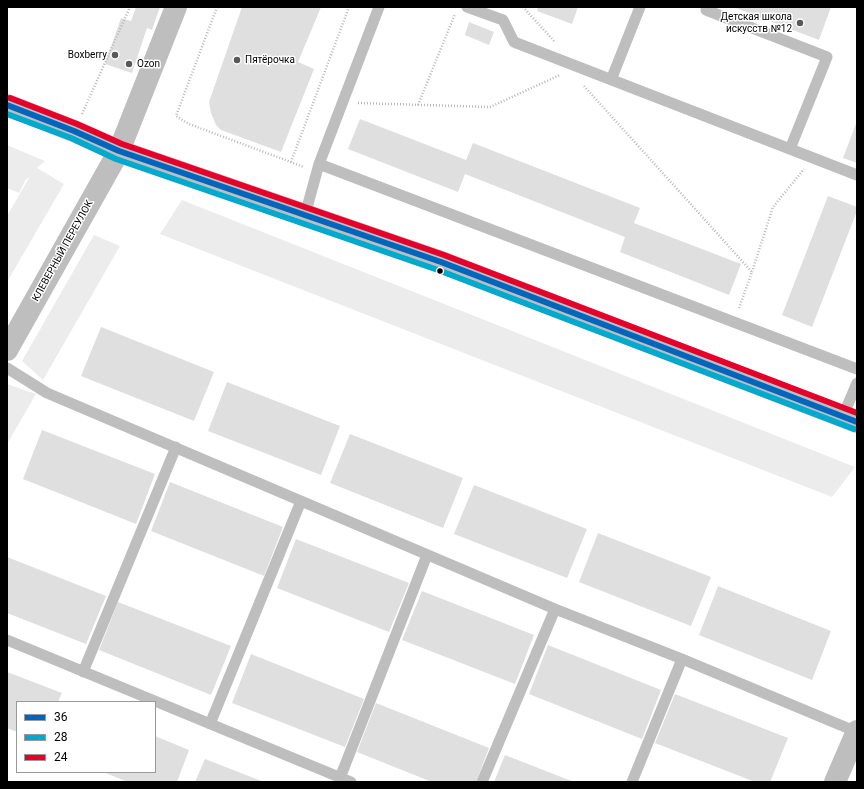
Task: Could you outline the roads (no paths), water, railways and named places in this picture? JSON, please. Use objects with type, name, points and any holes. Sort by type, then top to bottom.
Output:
[{"type":"street","name":"КЛЕВЕРНЫЙ ПЕРЕУЛОК","points":[[7,350],[119,151],[176,7]]},
{"type":"street","points":[[7,105],[74,131],[119,151],[441,262],[850,419]]},
{"type":"street","points":[[835,782],[857,732]]},
{"type":"lane","points":[[305,216],[318,168],[379,7]]},
{"type":"lane","points":[[466,7],[480,9],[503,20],[514,42],[857,175]]},
{"type":"lane","points":[[611,80],[640,7]]},
{"type":"lane","points":[[706,10],[827,57],[790,149]]},
{"type":"lane","points":[[318,168],[857,369]]},
{"type":"lane","points":[[7,368],[47,393],[555,609],[682,659],[857,732]]},
{"type":"lane","points":[[850,419],[857,383]]},
{"type":"lane","points":[[83,672],[176,447]]},
{"type":"lane","points":[[210,724],[301,501]]},
{"type":"lane","points":[[340,778],[427,554]]},
{"type":"lane","points":[[482,782],[555,609]]},
{"type":"lane","points":[[7,640],[154,701]]},
{"type":"lane","points":[[632,782],[682,659]]},
{"type":"lane","points":[[156,702],[351,782]]},
{"type":"place","name":"Детская школа искусств №12","points":[[800,23]]},
{"type":"place","name":"Boxberry","points":[[115,55]]},
{"type":"place","name":"Пятёрочка","points":[[237,60]]},
{"type":"place","name":"Ozon","points":[[129,64]]}]
